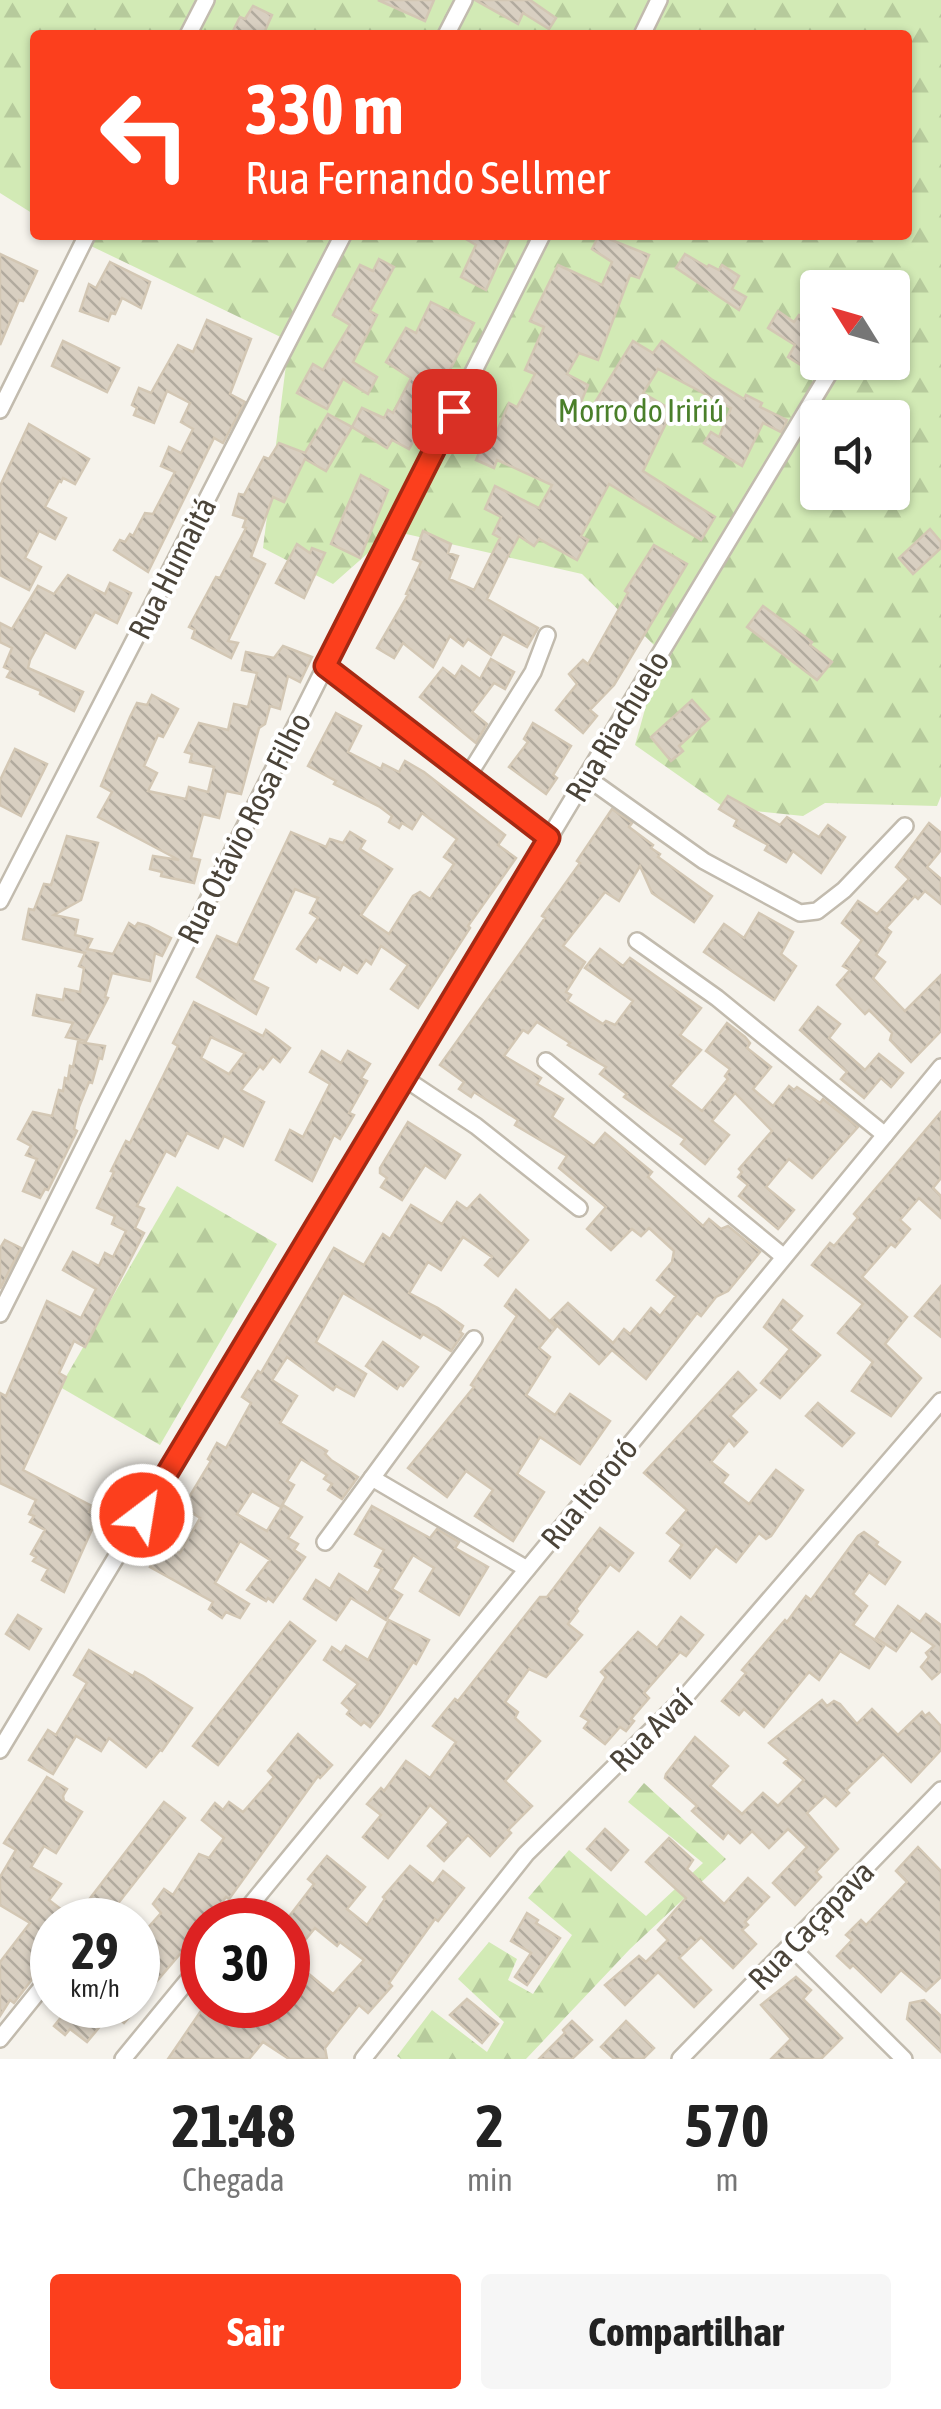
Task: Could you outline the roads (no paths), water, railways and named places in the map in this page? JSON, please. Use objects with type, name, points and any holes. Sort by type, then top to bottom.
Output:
[{"type":"street","points":[[191,30],[206,0]]},
{"type":"street","points":[[449,30],[464,0]]},
{"type":"street","points":[[645,30],[660,0]]},
{"type":"street","points":[[0,410],[85,240]]},
{"type":"street","name":"Rua Humaitá","points":[[0,901],[340,240]]},
{"type":"street","name":"Rua Otávio Rosa Filho","points":[[0,1314],[539,240]]},
{"type":"street","name":"Rua Riachuelo","points":[[0,1750],[824,380]]},
{"type":"street","points":[[468,776],[534,672],[547,634]]},
{"type":"street","points":[[325,666],[549,838]]},
{"type":"street","points":[[586,776],[704,861],[800,913],[818,911],[844,890],[906,826]]},
{"type":"street","points":[[637,941],[695,980],[885,1135]]},
{"type":"street","points":[[546,1061],[784,1256]]},
{"type":"street","name":"Rua Itororó","points":[[256,1898],[941,1067]]},
{"type":"street","points":[[404,1078],[476,1126],[579,1208]]},
{"type":"street","points":[[325,1542],[474,1339]]},
{"type":"street","name":"Rua Avaí","points":[[363,2059],[515,1866],[684,1697],[941,1402]]},
{"type":"street","points":[[372,1478],[527,1569]]},
{"type":"street","name":"Rua Caçapava","points":[[680,2059],[941,1790]]},
{"type":"street","points":[[790,1946],[904,2059]]},
{"type":"street","points":[[123,2059],[180,1990]]},
{"type":"street","points":[[0,2039],[30,2001]]},
{"type":"park label","name":"Morro do Iririú","points":[[641,410]]}]
